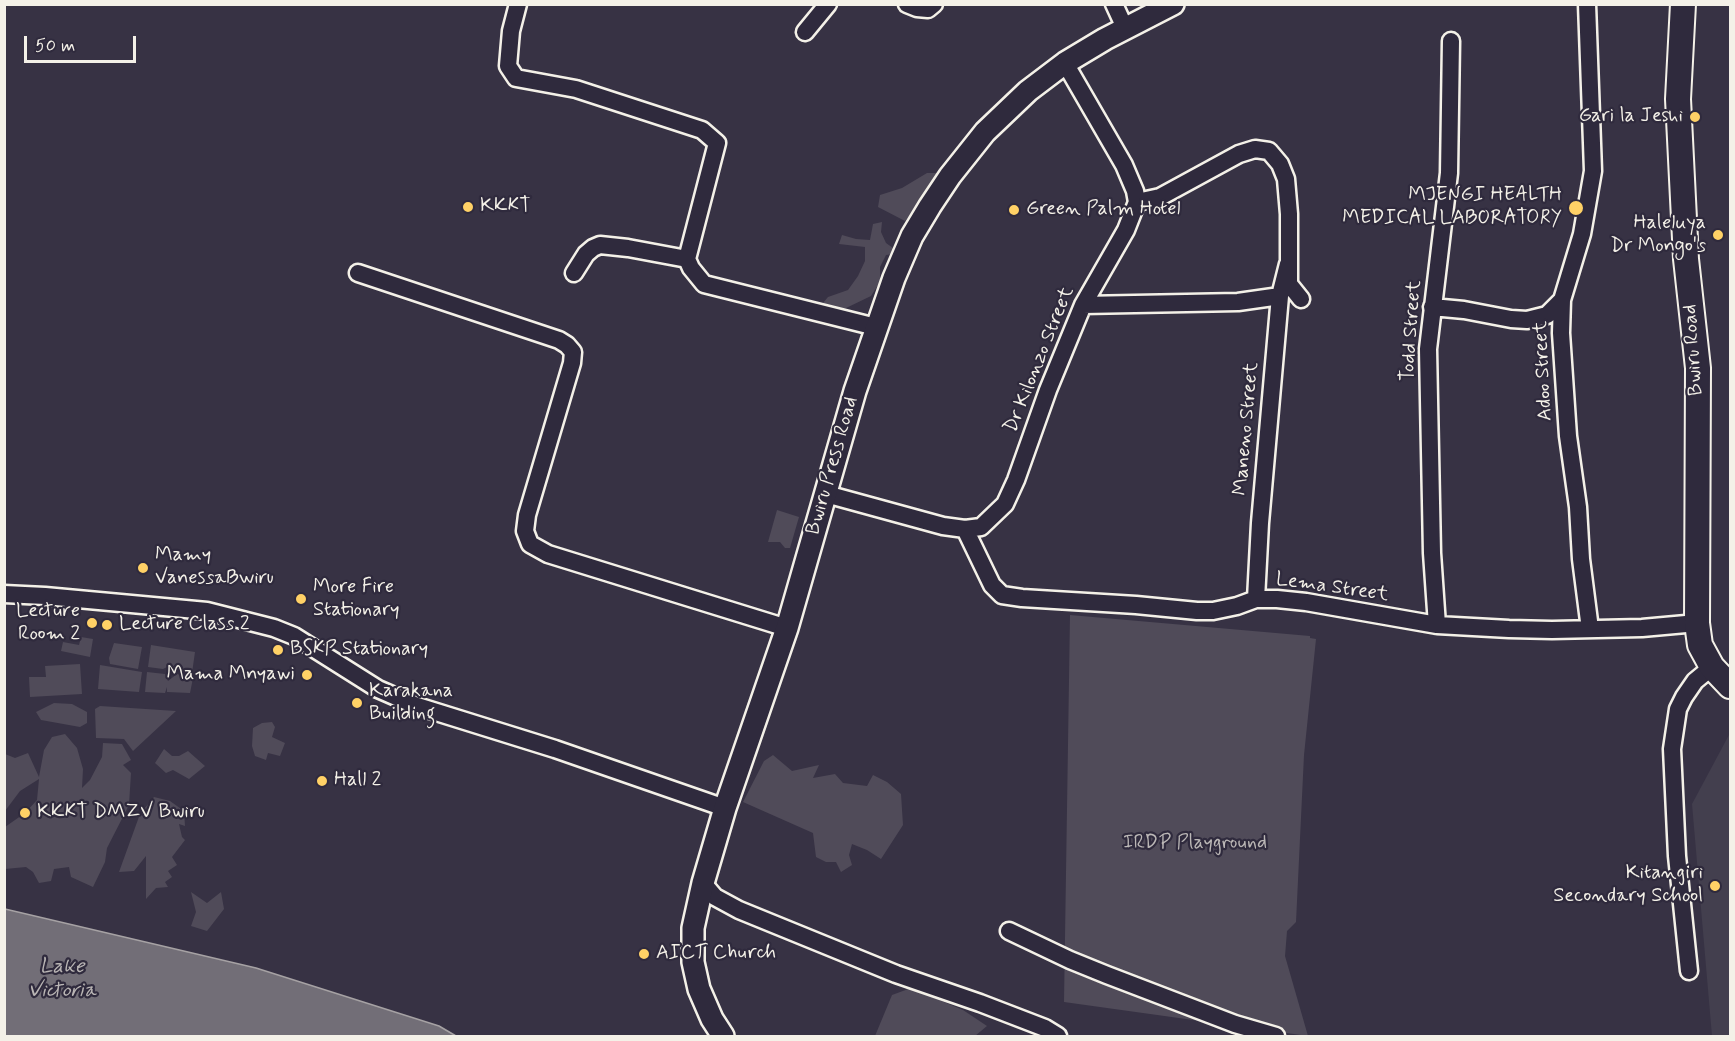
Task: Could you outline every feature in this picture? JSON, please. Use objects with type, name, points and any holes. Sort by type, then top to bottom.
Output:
[{"type":"main road","name":"Bwiru Road","points":[[1683,4],[1678,99],[1686,259],[1698,368],[1697,623],[1700,645],[1713,667],[1731,686]]},
{"type":"street","points":[[518,4],[511,31],[508,66],[516,78],[576,89],[702,130],[717,143],[687,259],[690,268],[705,284],[876,327]]},
{"type":"street","points":[[806,32],[828,4]]},
{"type":"street","points":[[907,4],[928,9],[934,4]]},
{"type":"street","points":[[1114,4],[1125,28]]},
{"type":"street","name":"Bwiru Press Road","points":[[723,1036],[711,1019],[699,989],[693,962],[693,928],[703,883],[725,808],[787,628],[855,391],[876,327],[912,236],[950,176],[985,132],[1028,91],[1065,63],[1125,28],[1173,4]]},
{"type":"street","name":"Adoo Street","points":[[1587,4],[1593,171],[1582,234],[1562,300],[1560,333],[1566,414],[1590,629]]},
{"type":"street","name":"Todd Street","points":[[1437,626],[1429,474],[1428,349],[1449,173],[1451,41]]},
{"type":"street","points":[[1065,63],[1124,165],[1136,191],[1137,202],[1160,197],[1239,154],[1256,149],[1269,151],[1280,164],[1286,179],[1289,214],[1289,284],[1301,299]]},
{"type":"street","name":"Dr Kilonzo Street","points":[[965,529],[981,527],[1005,504],[1083,305],[1126,230],[1137,202]]},
{"type":"street","points":[[574,273],[586,254],[592,248],[600,245],[687,259]]},
{"type":"street","name":"Maneno Street","points":[[1256,600],[1260,523],[1280,296],[1288,264]]},
{"type":"street","points":[[358,273],[559,340],[573,352],[572,363],[527,515],[525,531],[530,544],[548,554],[787,628]]},
{"type":"street","points":[[1083,305],[1238,302],[1280,296]]},
{"type":"street","points":[[1432,307],[1464,310],[1511,320],[1527,320],[1547,315],[1562,300]]},
{"type":"street","points":[[826,494],[943,526],[965,529]]},
{"type":"street","name":"Lema Street","points":[[965,529],[992,585],[1002,595],[1197,611],[1213,611],[1256,600],[1306,602],[1437,626],[1552,630],[1642,628],[1697,623]]},
{"type":"street","points":[[4,594],[207,611],[274,628],[294,636],[378,689],[417,706],[555,749],[725,808]]},
{"type":"street","points":[[1689,971],[1677,856],[1672,749],[1678,709],[1695,681],[1713,667]]},
{"type":"street","points":[[703,883],[715,897],[739,910],[896,974],[1034,1024],[1058,1036]]},
{"type":"street","points":[[1009,931],[1107,975],[1236,1024],[1276,1036]]},
{"type":"shaded area","name":"Kitangiri Secondary School","points":[[1730,733],[1730,1036],[1712,1036],[1692,804]]},
{"type":"green space","points":[[927,173],[943,173],[927,190],[918,207],[905,221],[878,207],[880,195],[902,188]]},
{"type":"green space","points":[[882,222],[881,232],[886,243],[900,253],[886,255],[880,267],[880,282],[871,296],[844,309],[829,308],[823,303],[828,297],[848,290],[865,261],[865,247],[839,244],[842,235],[870,240],[873,224]]},
{"type":"green space","points":[[777,510],[799,517],[790,548],[785,548],[780,542],[768,542]]},
{"type":"green space","name":"IRDP Playground","points":[[1070,615],[1310,636],[1316,639],[1304,755],[1296,922],[1287,931],[1285,956],[1308,1036],[1064,1002]]},
{"type":"green space","points":[[81,637],[93,639],[90,657],[61,651],[63,642],[79,645]]},
{"type":"green space","points":[[114,643],[142,647],[138,669],[110,664],[109,658]]},
{"type":"green space","points":[[151,645],[195,652],[192,673],[176,671],[171,665],[163,669],[148,667]]},
{"type":"green space","points":[[80,664],[82,694],[30,697],[29,677],[46,677],[45,666]]},
{"type":"green space","points":[[100,665],[142,672],[139,692],[98,689]]},
{"type":"green space","points":[[147,672],[165,674],[168,681],[177,674],[193,678],[190,693],[167,692],[167,687],[165,693],[145,692]]},
{"type":"green space","points":[[54,703],[72,704],[87,712],[87,723],[80,727],[41,720],[36,712]]},
{"type":"green space","points":[[100,706],[176,711],[133,751],[124,739],[96,738],[95,709]]},
{"type":"green space","points":[[272,722],[275,727],[272,737],[285,743],[280,756],[268,753],[266,760],[255,756],[252,746],[253,728],[262,723]]},
{"type":"green space","points":[[65,734],[77,748],[83,769],[82,788],[90,780],[102,757],[103,743],[122,744],[131,760],[123,765],[131,773],[129,805],[107,848],[105,862],[93,887],[71,877],[69,867],[54,869],[51,881],[39,883],[33,872],[26,867],[5,869],[5,827],[25,813],[37,800],[39,779],[20,791],[5,811],[5,754],[15,758],[28,753],[39,777],[44,750],[52,737]]},
{"type":"green space","points":[[164,749],[172,756],[179,756],[188,751],[205,766],[189,779],[173,770],[166,773],[155,763]]},
{"type":"green space","points":[[773,755],[792,771],[819,765],[813,778],[835,774],[843,783],[867,786],[873,775],[887,782],[901,794],[903,825],[881,859],[852,844],[849,855],[852,865],[841,872],[836,862],[826,862],[816,857],[813,833],[743,802],[764,761]]},
{"type":"green space","points":[[154,797],[170,801],[184,811],[185,826],[179,824],[185,840],[172,857],[177,865],[168,871],[172,877],[165,882],[168,887],[156,888],[146,899],[146,856],[134,871],[119,872],[140,814]]},
{"type":"green space","points":[[191,892],[207,903],[221,892],[224,909],[207,931],[191,926],[196,912]]},
{"type":"green space","points":[[911,988],[963,1010],[987,1026],[975,1036],[875,1036],[892,995]]},
{"type":"water","name":"Lake Victoria","points":[[5,909],[256,968],[439,1026],[456,1036],[5,1036]]},
{"type":"place","name":"Gari la Jeshi","points":[[1695,117]]},
{"type":"place","name":"KKKT","points":[[468,207]]},
{"type":"place","name":"MJENGI HEALTH MEDICAL LABORATORY","points":[[1576,208]]},
{"type":"place","name":"Green Palm Hotel","points":[[1014,210]]},
{"type":"place","name":"Haleluya Dr Mongo's","points":[[1718,235]]},
{"type":"place","name":"Mamy VanessaBwiru","points":[[143,568]]},
{"type":"place","name":"More Fire Stationary","points":[[301,599]]},
{"type":"place","name":"Lecture Room 2","points":[[92,623]]},
{"type":"place","name":"Lecture Class 2","points":[[107,625]]},
{"type":"place","name":"BSKP Stationary","points":[[278,650]]},
{"type":"place","name":"Mama Mnyawi","points":[[307,675]]},
{"type":"place","name":"Karakana Building","points":[[357,703]]},
{"type":"place","name":"Hall 2","points":[[322,781]]},
{"type":"place","name":"KKKT DMZV Bwiru","points":[[25,813]]},
{"type":"place","name":"Kitangiri Secondary School","points":[[1715,886]]},
{"type":"place","name":"AICT Church","points":[[644,954]]}]
